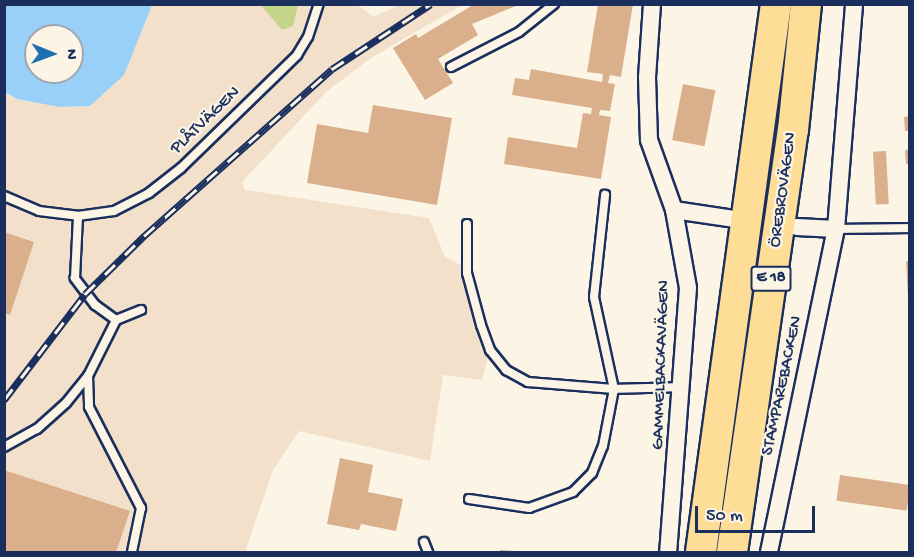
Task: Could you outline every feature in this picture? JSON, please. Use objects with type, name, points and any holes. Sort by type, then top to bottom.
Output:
[{"type":"highway","name":"ÖREBROVÄGEN","points":[[701,552],[726,390],[776,4]]},
{"type":"highway","name":"ÖREBROVÄGEN","points":[[732,552],[793,130],[806,4]]},
{"type":"street","name":"GAMMELBACKAVÄGEN","points":[[652,4],[647,77],[649,140],[674,210],[688,288],[668,552]]},
{"type":"street","name":"STAMPAREBACKEN","points":[[769,552],[836,229],[854,4]]},
{"type":"street","points":[[674,210],[735,219]]},
{"type":"street","points":[[797,226],[836,229]]},
{"type":"lane","name":"PLÅTVÄGEN","points":[[4,196],[39,211],[78,216],[114,211],[131,203],[181,168],[297,55],[308,37],[319,4]]},
{"type":"lane","points":[[451,67],[519,32],[554,4]]},
{"type":"lane","points":[[469,499],[529,508],[573,492],[592,472],[603,446],[614,389],[594,297],[605,195]]},
{"type":"lane","points":[[78,216],[75,278],[94,305],[116,320]]},
{"type":"lane","points":[[466,224],[467,273],[480,325],[490,350],[506,370],[528,382],[614,389],[682,387]]},
{"type":"lane","points":[[836,229],[909,228]]},
{"type":"lane","points":[[4,447],[37,429],[88,376],[116,320],[141,310]]},
{"type":"lane","points":[[88,376],[89,407],[141,508],[132,552]]},
{"type":"lane","points":[[424,542],[428,552]]},
{"type":"shaded area","points":[[152,5],[358,5],[374,17],[398,5],[462,5],[371,58],[326,92],[242,182],[245,190],[429,218],[445,257],[461,265],[488,357],[482,380],[443,375],[430,461],[299,431],[273,470],[245,552],[5,552],[4,92],[17,99],[59,107],[90,106],[140,33]]},
{"type":"green space","points":[[261,5],[298,5],[293,26],[282,30]]},
{"type":"water","points":[[5,4],[152,4],[124,75],[90,106],[59,107],[17,99],[5,92]]},
{"type":"building","points":[[598,4],[633,4],[621,77],[610,75],[608,83],[615,84],[610,111],[600,110],[599,115],[611,117],[601,179],[504,164],[508,137],[577,148],[583,113],[591,114],[592,108],[512,95],[515,78],[529,80],[531,69],[602,82],[603,74],[587,72]]},
{"type":"building","points":[[473,5],[518,5],[472,24],[478,35],[438,59],[453,83],[425,100],[393,48],[416,34],[418,38]]},
{"type":"building","points":[[683,84],[715,90],[705,146],[672,140]]},
{"type":"building","points":[[373,105],[452,118],[437,205],[307,183],[317,124],[368,133]]},
{"type":"building","points":[[910,116],[910,131],[905,131],[904,117]]},
{"type":"building","points":[[910,149],[910,164],[906,164],[905,150]]},
{"type":"building","points":[[886,151],[889,204],[876,205],[873,152]]},
{"type":"building","points":[[4,232],[34,242],[10,315],[4,313]]},
{"type":"building","points":[[906,261],[910,261],[910,298],[908,298]]},
{"type":"building","points":[[340,458],[373,465],[368,492],[403,499],[396,531],[361,524],[359,530],[327,524]]},
{"type":"building","points":[[4,470],[130,511],[116,552],[4,552]]},
{"type":"building","points":[[840,475],[910,485],[907,511],[836,501]]},
{"type":"building","points":[[500,550],[517,551],[500,552]]},
{"type":"railway","points":[[4,400],[85,294],[144,236],[332,69],[431,4]]}]
